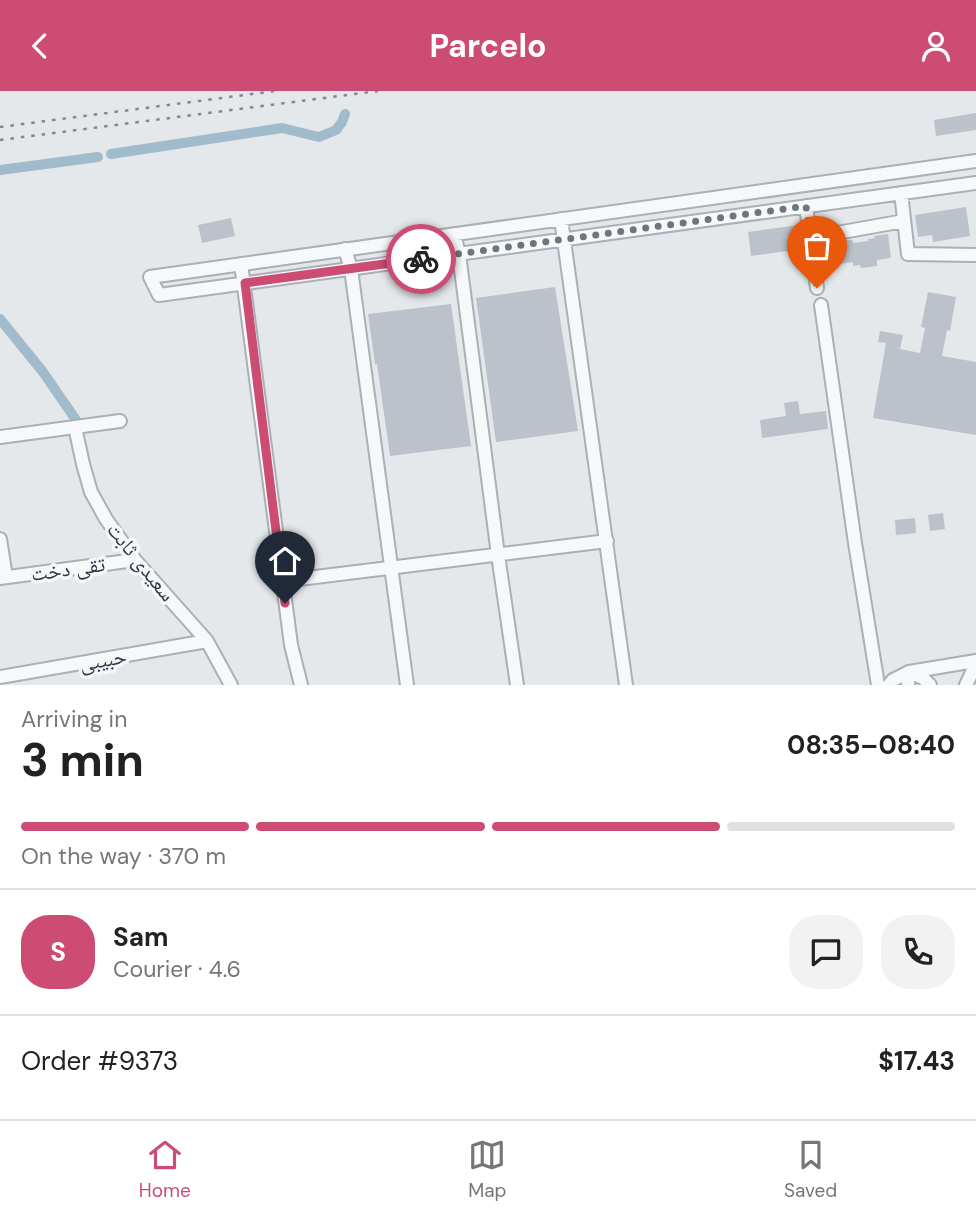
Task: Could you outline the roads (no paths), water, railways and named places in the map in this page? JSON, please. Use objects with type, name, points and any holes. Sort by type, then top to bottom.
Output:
[{"type":"street","points":[[976,161],[150,277],[159,295],[976,183]]},
{"type":"street","points":[[812,184],[810,206],[817,288]]},
{"type":"street","points":[[901,193],[908,254],[976,255]]},
{"type":"street","points":[[561,219],[626,685]]},
{"type":"street","points":[[837,233],[904,221]]},
{"type":"street","points":[[454,234],[517,685]]},
{"type":"street","points":[[345,249],[351,269],[407,685]]},
{"type":"street","points":[[242,264],[291,645],[301,685]]},
{"type":"street","points":[[821,305],[878,685]]},
{"type":"street","points":[[0,437],[120,421]]},
{"type":"street","name":"سعیدی ثابت","points":[[75,427],[91,492],[106,519],[135,559],[207,641],[231,685]]},
{"type":"street","points":[[0,539],[3,577]]},
{"type":"street","points":[[283,581],[607,541]]},
{"type":"street","name":"تقی دخت","points":[[3,577],[135,559]]},
{"type":"street","name":"حبیبی","points":[[0,677],[30,679],[207,641]]},
{"type":"street","points":[[908,679],[976,662]]},
{"type":"street","points":[[966,685],[976,662]]},
{"type":"street","points":[[889,685],[893,680],[923,678],[930,685]]},
{"type":"waterway","points":[[111,154],[282,128],[319,137],[336,130],[345,114]]},
{"type":"waterway","points":[[0,170],[98,157]]},
{"type":"waterway","points":[[0,319],[43,372],[76,420]]},
{"type":"railway","points":[[0,127],[275,91]]},
{"type":"railway","points":[[0,140],[378,91]]}]
